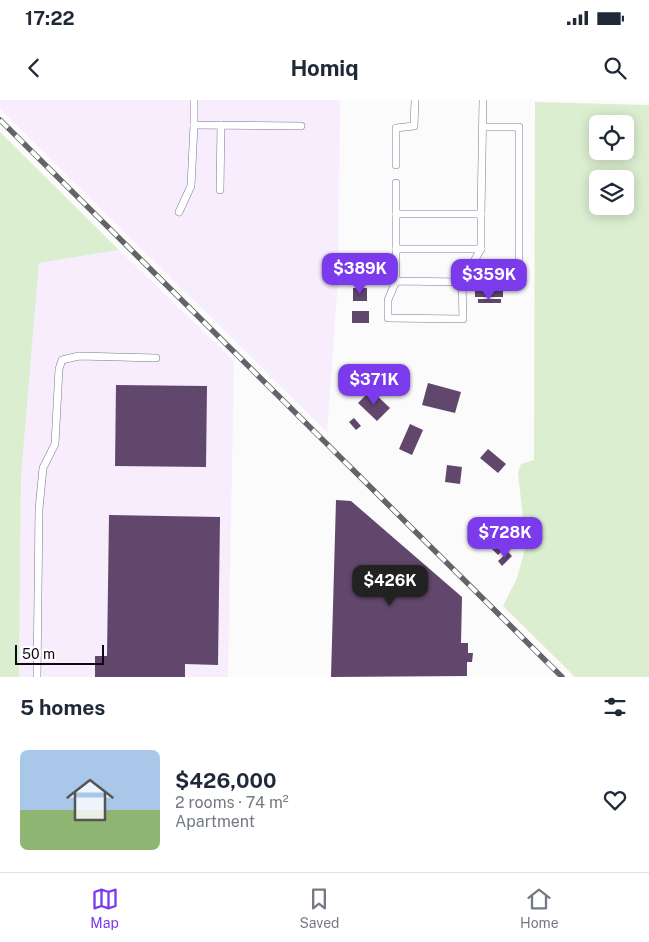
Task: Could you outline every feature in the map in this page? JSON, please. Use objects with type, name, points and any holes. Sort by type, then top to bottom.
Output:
[{"type":"lane","points":[[178,212],[191,186],[194,100]]},
{"type":"lane","points":[[396,166],[396,128],[414,126],[415,100]]},
{"type":"lane","points":[[396,183],[396,281],[388,300],[388,318],[462,319],[462,282],[481,249],[483,100]]},
{"type":"lane","points":[[194,125],[301,126]]},
{"type":"lane","points":[[220,190],[221,125]]},
{"type":"lane","points":[[472,264],[519,264],[519,127],[483,127]]},
{"type":"lane","points":[[396,214],[481,214]]},
{"type":"lane","points":[[396,248],[481,249]]},
{"type":"lane","points":[[396,281],[462,282]]},
{"type":"lane","points":[[37,677],[39,509],[43,468],[55,444],[59,369],[62,360],[79,356],[156,358]]},
{"type":"shaded area","points":[[0,100],[340,100],[338,279],[327,432],[0,109]]},
{"type":"shaded area","points":[[119,250],[234,361],[228,677],[19,677],[21,477],[39,263]]},
{"type":"green space","points":[[535,102],[649,105],[649,677],[575,677],[503,606],[517,578],[526,545],[518,473],[521,464],[534,460]]},
{"type":"green space","points":[[0,132],[119,250],[39,263],[21,477],[19,677],[0,677]]},
{"type":"building","points":[[475,283],[503,283],[503,297],[475,297]]},
{"type":"building","points":[[353,288],[367,288],[367,301],[353,301]]},
{"type":"building","points":[[478,299],[501,299],[501,303],[478,303]]},
{"type":"building","points":[[352,311],[369,311],[369,323],[352,323]]},
{"type":"building","points":[[428,383],[461,392],[455,413],[422,405]]},
{"type":"building","points":[[116,385],[207,386],[206,467],[115,466]]},
{"type":"building","points":[[371,390],[390,408],[377,421],[358,403]]},
{"type":"building","points":[[354,418],[361,426],[356,430],[349,422]]},
{"type":"building","points":[[410,424],[423,430],[412,455],[399,449]]},
{"type":"building","points":[[488,449],[506,464],[498,473],[480,458]]},
{"type":"building","points":[[447,465],[462,467],[460,484],[445,482]]},
{"type":"building","points":[[336,500],[351,501],[462,597],[461,643],[468,643],[468,653],[473,653],[472,662],[467,662],[467,676],[331,677]]},
{"type":"building","points":[[109,515],[220,517],[218,665],[185,664],[185,677],[95,677],[95,656],[107,656]]},
{"type":"building","points":[[492,539],[503,550],[498,555],[487,544]]},
{"type":"building","points":[[508,552],[512,556],[502,566],[498,561]]},
{"type":"railway","points":[[0,120],[562,677]]}]
